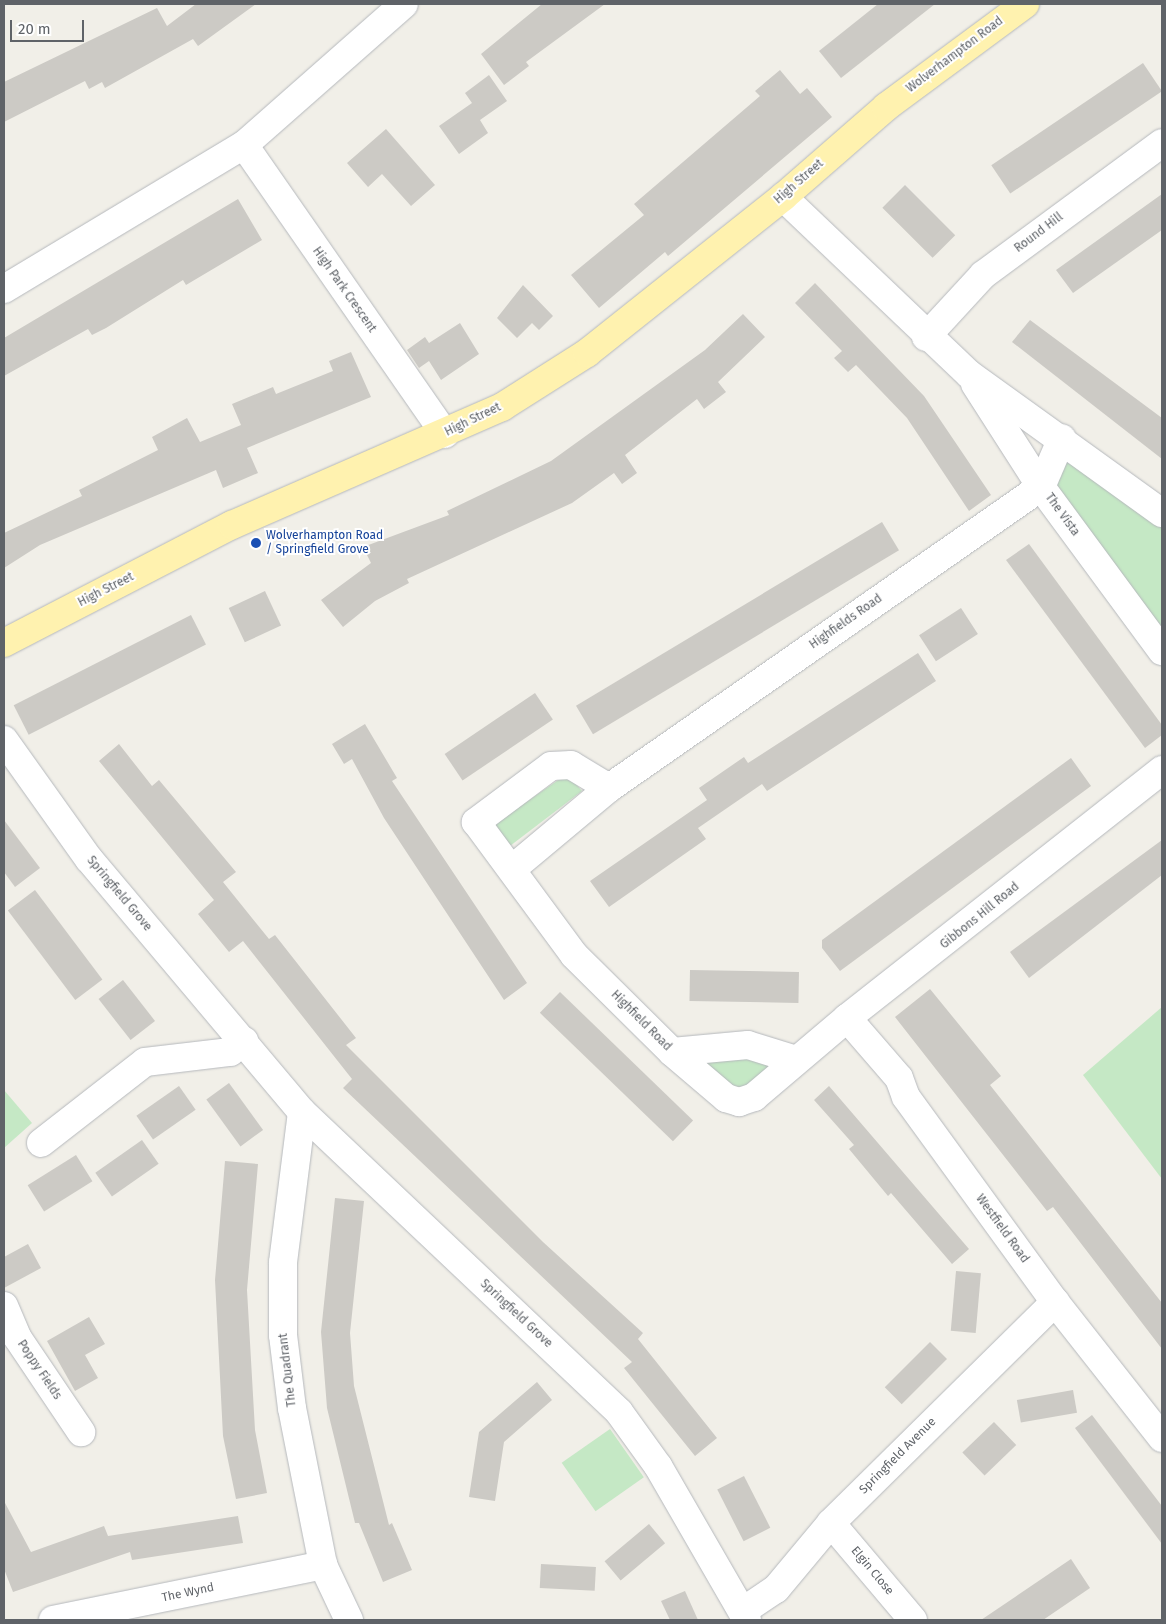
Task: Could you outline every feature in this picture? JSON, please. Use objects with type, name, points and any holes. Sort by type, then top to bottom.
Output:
[{"type":"main road","name":"Wolverhampton Road","points":[[886,107],[1025,4]]},
{"type":"main road","name":"High Street","points":[[4,644],[232,525],[445,434],[502,407],[588,353],[783,197],[886,107]]},
{"type":"street","points":[[4,289],[244,145],[404,4]]},
{"type":"street","name":"Round Hill","points":[[926,337],[983,275],[1162,143]]},
{"type":"street","name":"High Park Crescent","points":[[244,145],[445,434]]},
{"type":"street","name":"The Vista","points":[[783,197],[926,337],[969,374],[1062,438],[1162,513]]},
{"type":"street","name":"The Vista","points":[[969,374],[1041,486],[1162,651]]},
{"type":"street","points":[[1041,486],[1062,438]]},
{"type":"street","name":"Highfields Road","points":[[512,869],[609,788],[1041,486]]},
{"type":"street","name":"Springfield Grove","points":[[4,740],[88,859],[244,1041],[302,1112],[619,1412],[658,1466],[745,1615]]},
{"type":"street","points":[[512,869],[476,822],[551,766],[571,765],[609,788]]},
{"type":"street","name":"Gibbons Hill Road","points":[[796,1060],[1162,770]]},
{"type":"street","name":"Highfield Road","points":[[512,869],[574,955],[672,1052],[726,1098],[739,1102],[754,1097],[796,1060]]},
{"type":"street","name":"Westfield Road","points":[[848,1018],[899,1078],[906,1097],[1055,1302],[1162,1438]]},
{"type":"street","points":[[41,1143],[145,1062],[230,1052],[244,1041]]},
{"type":"street","points":[[672,1052],[748,1045],[796,1060]]},
{"type":"street","name":"The Quadrant","points":[[302,1112],[283,1263],[283,1335],[292,1408],[323,1565],[349,1620]]},
{"type":"street","name":"Springfield Avenue","points":[[745,1615],[776,1589],[830,1523],[1055,1302]]},
{"type":"street","name":"Poppy Fields","points":[[4,1306],[17,1337],[81,1432]]},
{"type":"street","name":"Elgin Close","points":[[830,1523],[912,1620]]},
{"type":"street","name":"The Wynd","points":[[53,1620],[323,1565]]},
{"type":"green space","points":[[1069,452],[1162,525],[1162,632],[1057,485],[1059,468]]},
{"type":"green space","points":[[567,774],[582,791],[506,849],[490,827]]},
{"type":"green space","points":[[1162,1007],[1162,1179],[1083,1075]]},
{"type":"green space","points":[[741,1052],[777,1065],[749,1092],[734,1089],[698,1057]]},
{"type":"green space","points":[[4,1090],[32,1123],[4,1148]]},
{"type":"green space","points":[[610,1429],[644,1477],[596,1511],[562,1463]]},
{"type":"building","points":[[196,4],[256,4],[198,46],[193,39],[105,88],[102,82],[89,89],[85,81],[4,122],[4,82],[157,8],[167,26]]},
{"type":"building","points":[[542,4],[605,4],[526,62],[529,66],[504,85],[481,54]]},
{"type":"building","points":[[878,4],[935,4],[841,78],[819,51]]},
{"type":"building","points":[[1143,63],[1162,91],[1010,194],[991,165]]},
{"type":"building","points":[[780,70],[800,94],[807,88],[832,117],[668,256],[665,252],[599,308],[571,275],[644,215],[634,204],[760,96],[755,91]]},
{"type":"building","points":[[489,75],[507,101],[480,120],[488,133],[459,154],[439,126],[472,103],[465,93]]},
{"type":"building","points":[[386,129],[435,185],[411,206],[382,174],[368,187],[347,163]]},
{"type":"building","points":[[905,185],[955,235],[933,258],[882,208]]},
{"type":"building","points":[[1162,194],[1162,230],[1073,293],[1056,270]]},
{"type":"building","points":[[238,199],[262,240],[186,285],[183,280],[106,328],[92,335],[88,329],[4,376],[4,338]]},
{"type":"building","points":[[815,283],[924,396],[991,495],[969,511],[907,418],[856,365],[848,372],[834,358],[842,351],[795,303]]},
{"type":"building","points":[[523,285],[553,316],[539,330],[532,323],[517,338],[497,318]]},
{"type":"building","points":[[743,314],[765,337],[718,382],[726,392],[704,409],[697,399],[625,455],[637,473],[622,484],[614,473],[572,503],[407,579],[409,583],[375,601],[343,627],[321,600],[371,563],[363,547],[449,515],[447,511],[551,461],[705,350]]},
{"type":"building","points":[[1030,320],[1162,418],[1162,459],[1012,342]]},
{"type":"building","points":[[460,323],[479,354],[441,380],[429,361],[419,368],[407,350],[425,337],[429,343]]},
{"type":"building","points":[[351,352],[371,397],[247,448],[258,473],[223,488],[216,470],[40,545],[4,568],[4,533],[82,496],[79,490],[158,450],[152,437],[187,418],[200,442],[241,425],[232,404],[273,387],[276,394],[333,371],[329,361]]},
{"type":"building","points":[[882,522],[899,550],[593,734],[576,706]]},
{"type":"building","points":[[1029,544],[1162,725],[1162,735],[1145,748],[1006,560]]},
{"type":"building","points":[[265,591],[281,625],[245,642],[229,608]]},
{"type":"building","points":[[961,608],[978,634],[936,661],[919,635]]},
{"type":"building","points":[[191,615],[206,644],[29,735],[14,705]]},
{"type":"building","points":[[918,653],[936,681],[767,791],[762,784],[698,828],[706,839],[609,907],[590,881],[707,800],[699,788],[744,757],[748,763]]},
{"type":"building","points":[[535,693],[553,720],[463,780],[445,754]]},
{"type":"building","points":[[365,724],[397,778],[392,781],[527,983],[504,1000],[384,818],[352,759],[344,764],[332,744]]},
{"type":"building","points":[[119,744],[152,786],[159,780],[236,872],[223,882],[269,939],[275,935],[356,1038],[346,1045],[543,1242],[643,1333],[638,1339],[717,1438],[695,1456],[624,1368],[632,1362],[343,1088],[352,1079],[243,941],[229,952],[198,914],[214,900],[99,761]]},
{"type":"building","points":[[1071,758],[1091,786],[840,971],[822,948],[822,940]]},
{"type":"building","points":[[4,820],[40,868],[15,887],[4,872]]},
{"type":"building","points":[[1162,840],[1162,875],[1029,978],[1010,952]]},
{"type":"building","points":[[35,890],[102,979],[75,1000],[8,910]]},
{"type":"building","points":[[690,970],[799,972],[798,1003],[689,1001]]},
{"type":"building","points":[[123,980],[155,1021],[131,1040],[99,999]]},
{"type":"building","points":[[930,989],[1001,1076],[990,1085],[1162,1303],[1162,1349],[1053,1207],[1047,1211],[895,1017]]},
{"type":"building","points":[[560,992],[693,1121],[673,1141],[540,1013]]},
{"type":"building","points":[[229,1083],[263,1130],[240,1146],[206,1099]]},
{"type":"building","points":[[179,1086],[196,1110],[153,1140],[136,1116]]},
{"type":"building","points":[[829,1086],[969,1249],[952,1264],[891,1193],[888,1196],[849,1149],[854,1145],[814,1100]]},
{"type":"building","points":[[142,1140],[159,1164],[112,1196],[95,1173]]},
{"type":"building","points":[[76,1155],[92,1181],[44,1211],[28,1185]]},
{"type":"building","points":[[225,1161],[258,1164],[247,1290],[255,1430],[267,1493],[236,1499],[223,1436],[215,1280]]},
{"type":"building","points":[[335,1198],[364,1201],[350,1333],[354,1386],[389,1525],[392,1523],[412,1570],[383,1582],[359,1523],[355,1523],[327,1408],[321,1332]]},
{"type":"building","points":[[28,1244],[41,1268],[4,1288],[4,1257]]},
{"type":"building","points":[[956,1271],[981,1273],[976,1333],[951,1331]]},
{"type":"building","points":[[89,1317],[105,1344],[85,1355],[98,1378],[75,1391],[47,1341]]},
{"type":"building","points":[[930,1342],[947,1359],[902,1404],[885,1387]]},
{"type":"building","points":[[537,1382],[552,1400],[504,1442],[495,1501],[469,1497],[479,1432]]},
{"type":"building","points":[[1073,1390],[1077,1413],[1021,1423],[1017,1400]]},
{"type":"building","points":[[1092,1415],[1162,1506],[1162,1544],[1075,1428]]},
{"type":"building","points":[[994,1422],[1016,1445],[985,1476],[962,1453]]},
{"type":"building","points":[[744,1476],[770,1528],[744,1541],[717,1490]]},
{"type":"building","points":[[4,1501],[31,1552],[104,1526],[108,1536],[238,1516],[243,1543],[132,1560],[130,1552],[13,1592],[4,1569]]},
{"type":"building","points":[[649,1524],[665,1543],[621,1580],[605,1561]]},
{"type":"building","points":[[1071,1559],[1090,1588],[1043,1620],[981,1620]]},
{"type":"building","points":[[541,1564],[596,1567],[595,1591],[540,1588]]},
{"type":"building","points":[[685,1591],[698,1620],[670,1620],[661,1601]]},
{"type":"place","name":"Wolverhampton Road / Springfield Grove","points":[[256,543]]}]
